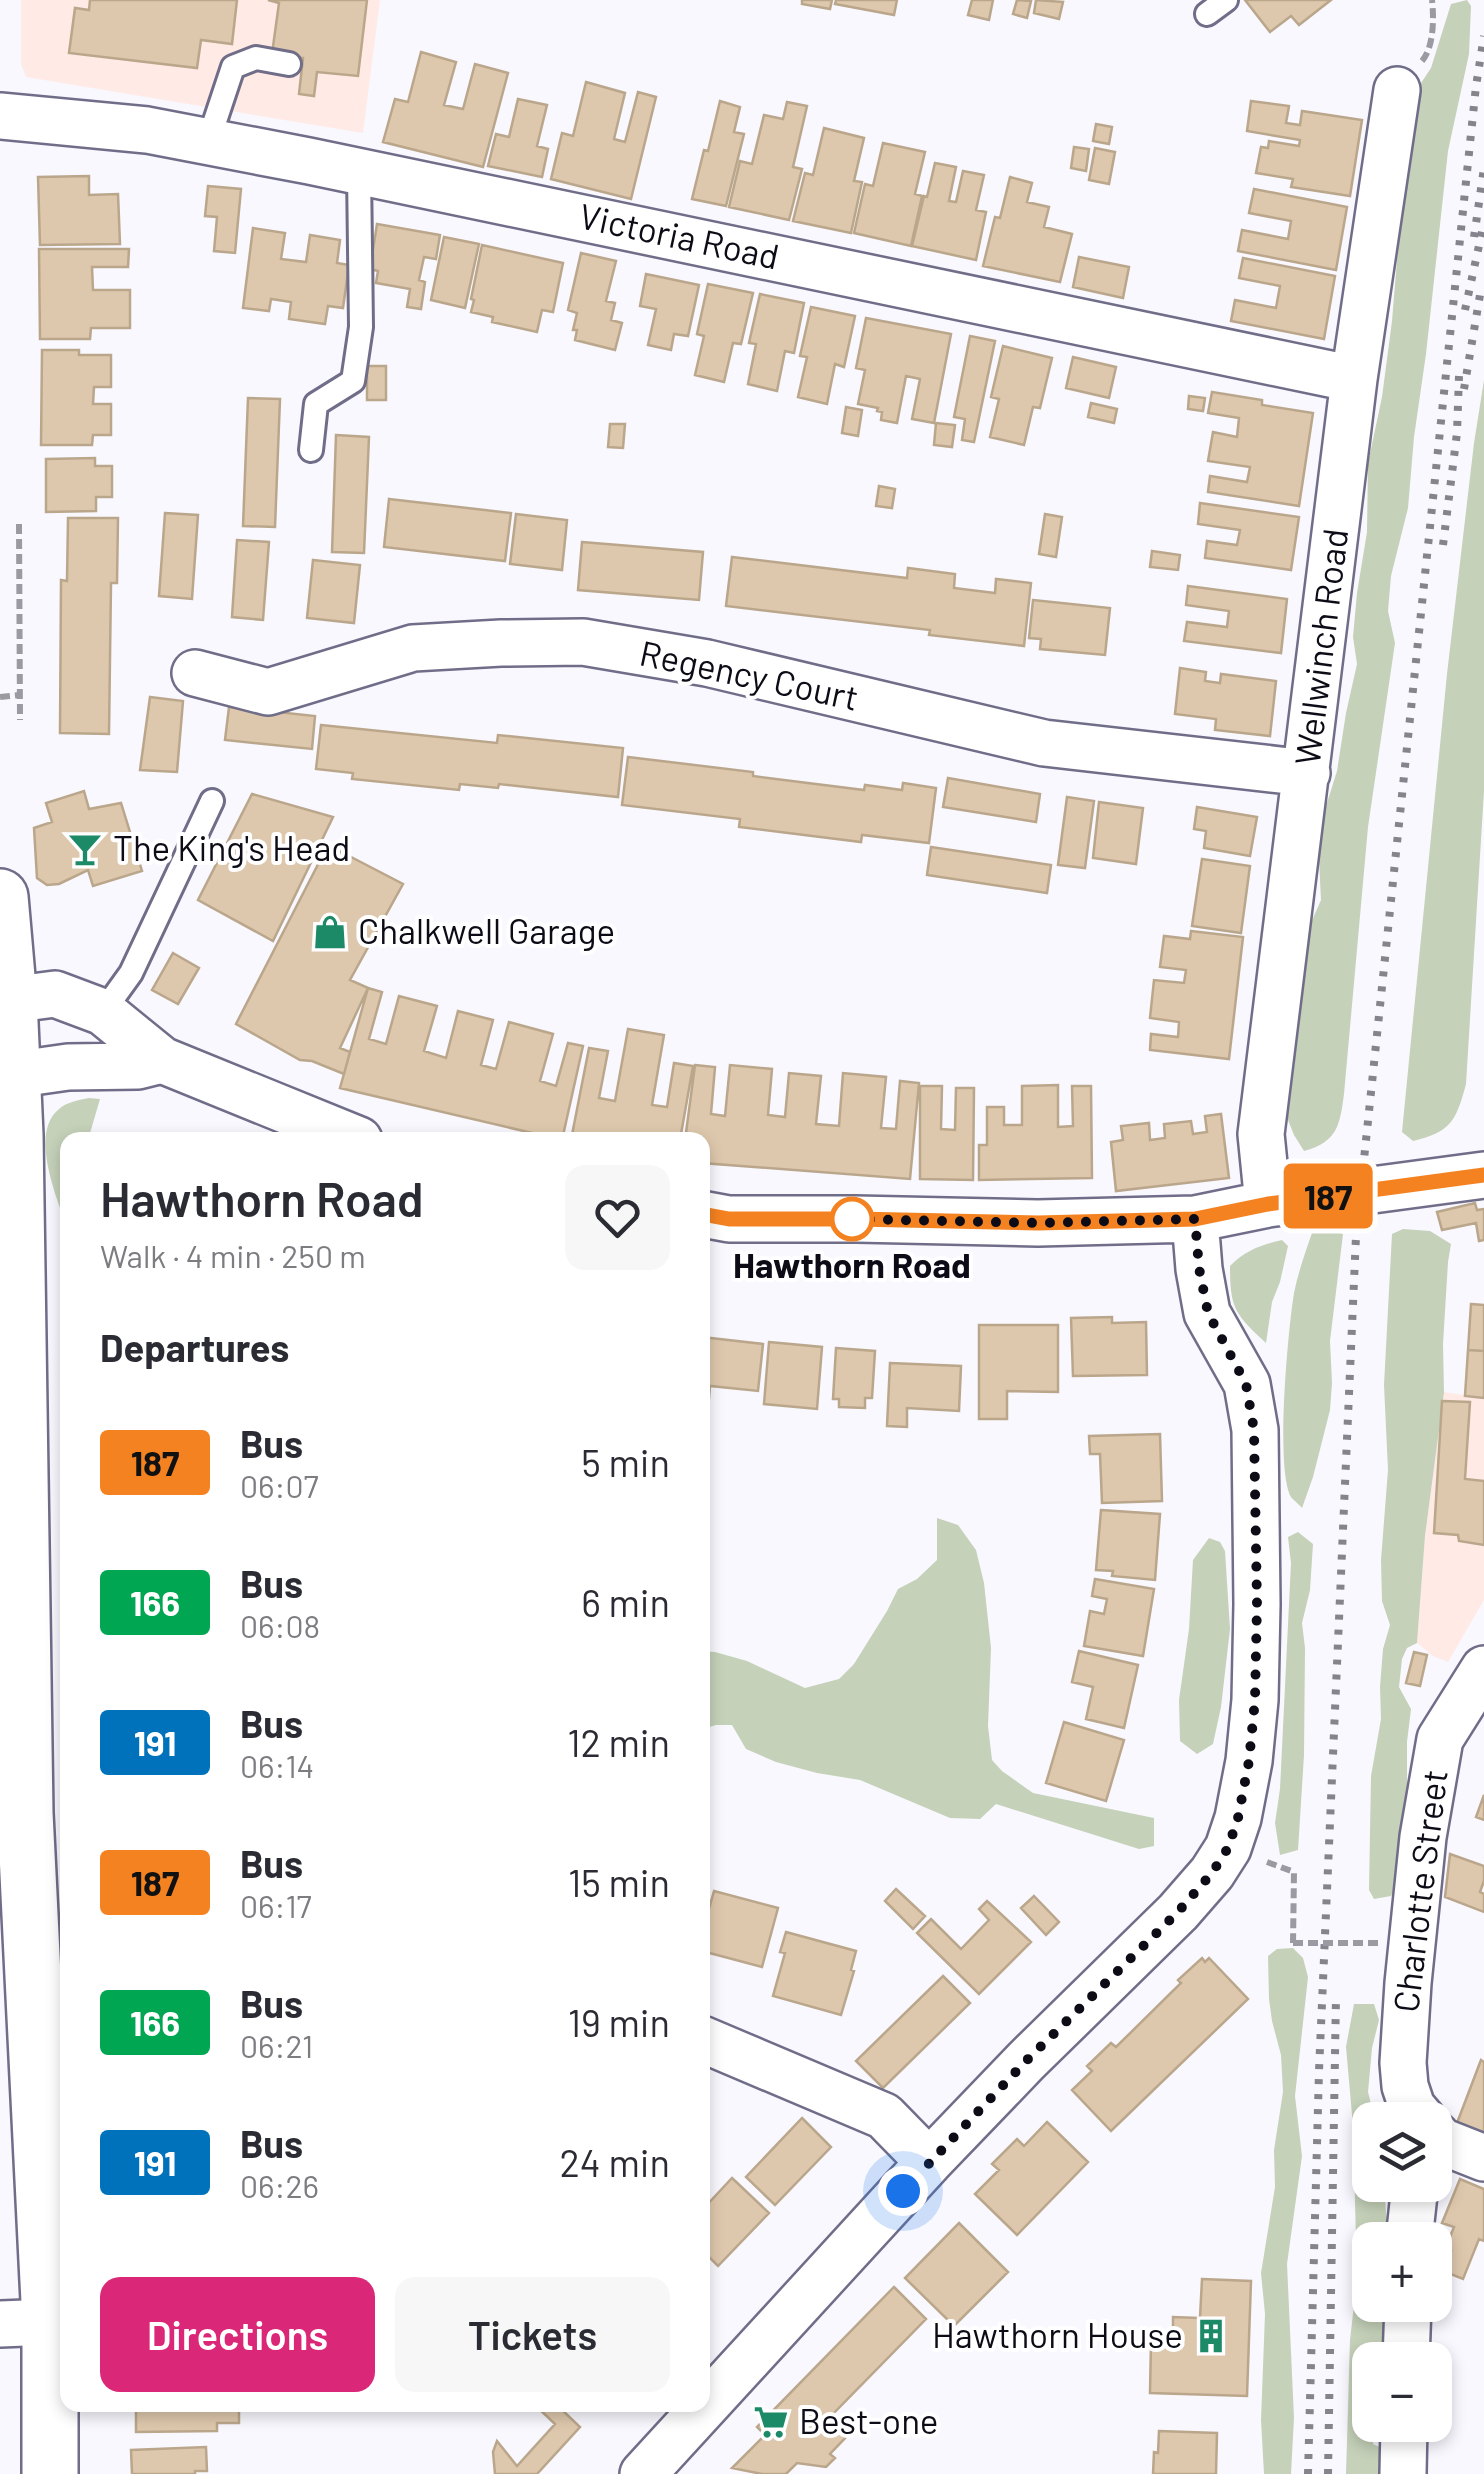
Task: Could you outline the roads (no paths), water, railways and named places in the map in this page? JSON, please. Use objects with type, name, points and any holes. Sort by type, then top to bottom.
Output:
[{"type":"main road","points":[[0,897],[9,1000],[16,1191],[12,1814],[53,2102],[25,2323],[50,2474]]},
{"type":"street","name":"Wellwinch Road","points":[[1268,1204],[1262,1134],[1354,379],[1397,90]]},
{"type":"street","name":"Victoria Road","points":[[0,116],[147,130],[1354,379]]},
{"type":"street","name":"Regency Court","points":[[196,673],[268,692],[414,648],[583,642],[706,663],[1044,742],[1307,774]]},
{"type":"street","points":[[9,1000],[55,994],[103,1012],[162,1060],[340,1132]]},
{"type":"street","points":[[12,1074],[68,1067],[138,1066],[162,1060]]},
{"type":"street","points":[[710,1215],[729,1219],[1038,1223],[1195,1219],[1268,1204],[1484,1175]]},
{"type":"street","points":[[665,2466],[930,2162],[1178,1912],[1228,1848],[1249,1761],[1255,1700],[1254,1430],[1246,1384],[1208,1313],[1195,1219]]},
{"type":"street","name":"Charlotte Street","points":[[1410,2102],[1404,2063],[1422,1837],[1440,1739],[1484,1669]]},
{"type":"street","points":[[710,2042],[884,2116],[930,2162]]},
{"type":"street","name":"Charlotte Street","points":[[1452,2144],[1484,2158]]},
{"type":"street","points":[[1403,2474],[1404,2442]]},
{"type":"lane","points":[[208,142],[234,67],[256,58],[290,64]]},
{"type":"lane","points":[[312,450],[316,404],[353,382],[361,327],[359,172]]},
{"type":"lane","points":[[103,1012],[131,974],[212,800]]},
{"type":"railway","points":[[1308,2474],[1319,2071],[1356,1236],[1484,36]]},
{"type":"railway","points":[[1474,237],[1484,168]]},
{"type":"railway","points":[[1465,310],[1483,227]]},
{"type":"railway","points":[[1464,389],[1480,295]]},
{"type":"railway","points":[[1443,545],[1457,433],[1459,376]]},
{"type":"railway","points":[[1328,2474],[1336,1996]]},
{"type":"place","name":"The King's Head","points":[[85,849]]},
{"type":"place","name":"Chalkwell Garage","points":[[330,932]]},
{"type":"place","name":"Hawthorn Road","points":[[852,1219]]},
{"type":"place","name":"Hawthorn House","points":[[1211,2336]]},
{"type":"place","name":"Best-one","points":[[771,2422]]}]
